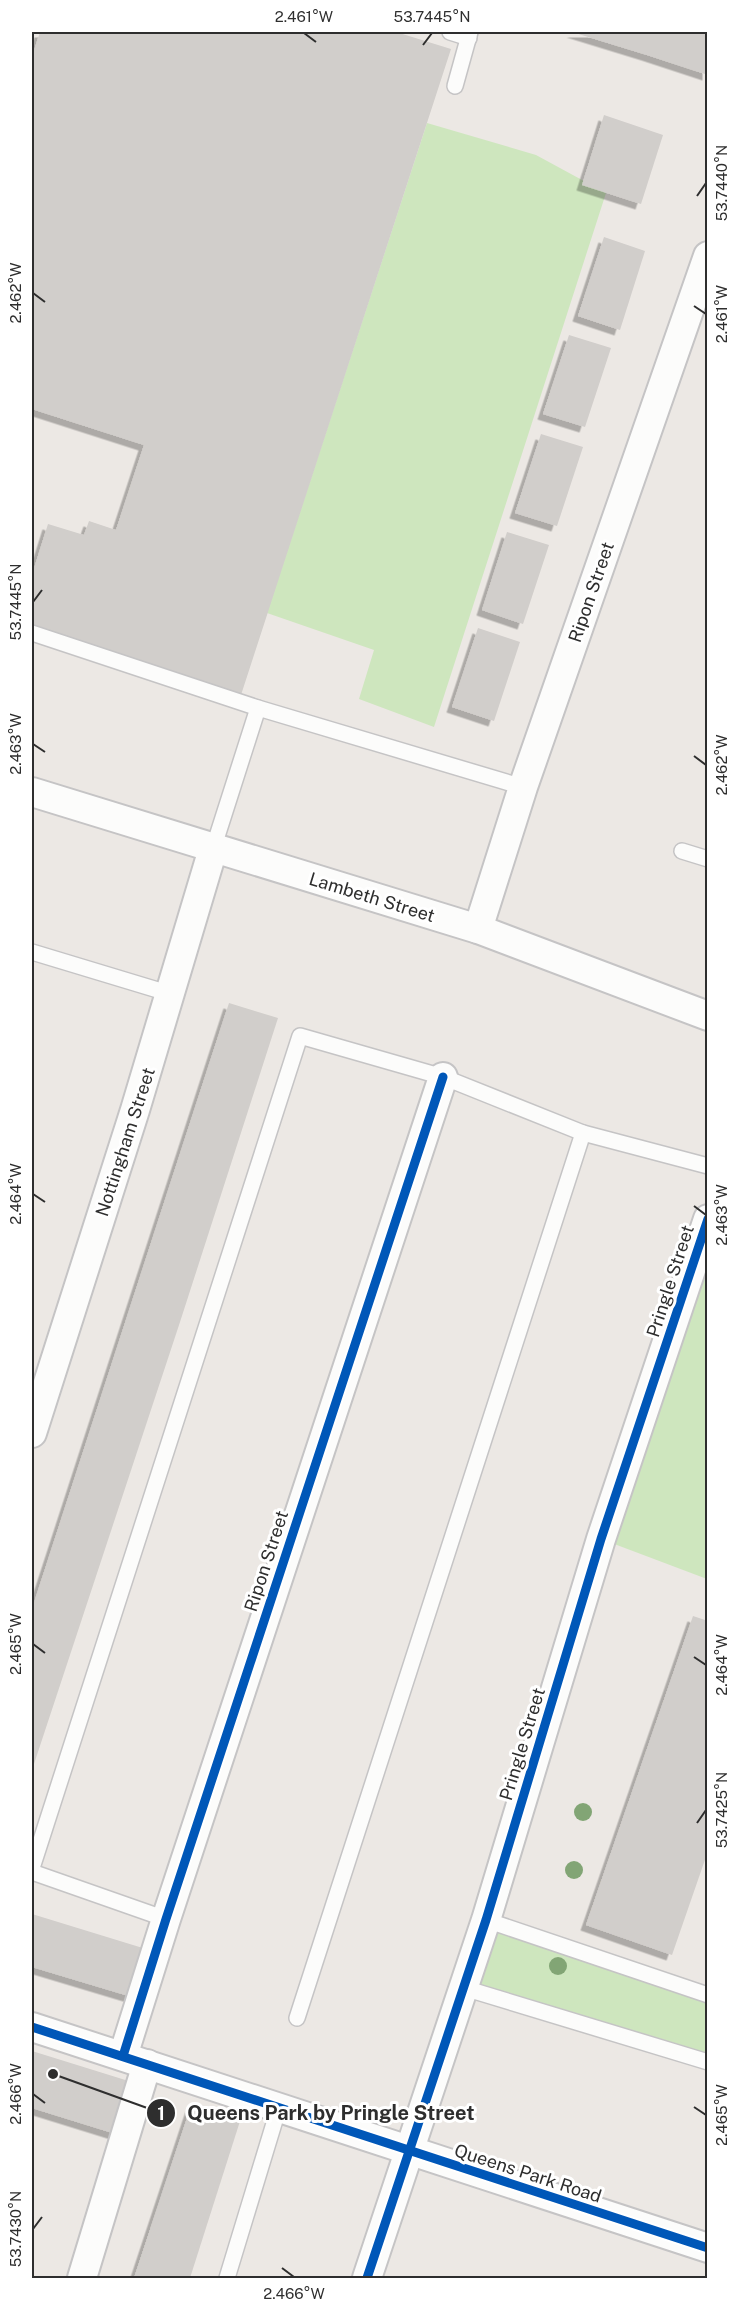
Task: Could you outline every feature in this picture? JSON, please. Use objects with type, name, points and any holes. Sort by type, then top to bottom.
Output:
[{"type":"street","name":"Ripon Street","points":[[478,929],[523,787],[708,256]]},
{"type":"street","name":"Lambeth Street","points":[[32,792],[478,929],[708,1016]]},
{"type":"street","name":"Nottingham Street","points":[[32,1433],[171,994],[213,849]]},
{"type":"street","name":"Ripon Street","points":[[82,2278],[135,2060],[166,1919],[443,1077]]},
{"type":"street","name":"Pringle Street","points":[[367,2278],[486,1920],[602,1539],[708,1219]]},
{"type":"street","name":"Queens Park Road","points":[[32,2026],[708,2248]]},
{"type":"lane","points":[[450,32],[470,34],[455,86]]},
{"type":"lane","points":[[32,633],[258,708],[523,787]]},
{"type":"lane","points":[[213,849],[258,708]]},
{"type":"lane","points":[[682,851],[708,859]]},
{"type":"lane","points":[[32,952],[171,994]]},
{"type":"lane","points":[[166,1919],[32,1870],[300,1036],[443,1077],[583,1133],[708,1166]]},
{"type":"lane","points":[[297,2018],[583,1133]]},
{"type":"lane","points":[[486,1920],[708,1995]]},
{"type":"lane","points":[[464,1988],[708,2062]]},
{"type":"lane","points":[[227,2278],[279,2107]]},
{"type":"green space","points":[[427,123],[536,155],[606,193],[434,727],[359,699],[374,650],[267,613]]},
{"type":"green space","points":[[707,1273],[707,1579],[601,1539]]},
{"type":"green space","points":[[486,1920],[707,1991],[707,2061],[464,1988]]},
{"type":"building","points":[[40,32],[396,32],[451,49],[241,695],[32,627],[32,575],[48,524],[84,535],[89,521],[116,530],[144,445],[32,409],[32,57]]},
{"type":"building","points":[[572,32],[708,32],[708,75],[647,55]]},
{"type":"building","points":[[604,115],[663,135],[641,204],[582,185]]},
{"type":"building","points":[[604,237],[645,251],[620,330],[578,316]]},
{"type":"building","points":[[569,335],[611,348],[585,427],[543,414]]},
{"type":"building","points":[[541,434],[583,447],[557,526],[515,513]]},
{"type":"building","points":[[507,532],[549,545],[523,624],[482,610]]},
{"type":"building","points":[[478,628],[520,642],[494,721],[452,707]]},
{"type":"building","points":[[229,1003],[278,1018],[32,1770],[32,1609]]},
{"type":"building","points":[[693,1616],[708,1621],[708,1851],[672,1955],[586,1925]]},
{"type":"building","points":[[32,1914],[146,1949],[132,1997],[32,1967]]},
{"type":"building","points":[[32,2051],[135,2083],[119,2135],[32,2108]]},
{"type":"building","points":[[192,2103],[241,2118],[190,2278],[134,2278]]},
{"type":"cycle path","points":[[123,2056],[443,1077]]},
{"type":"cycle path","points":[[367,2278],[486,1920],[601,1539],[708,1219]]},
{"type":"cycle path","points":[[32,2027],[708,2248]]},
{"type":"place","name":"Queens Park by Pringle Street","points":[[53,2074]]}]
